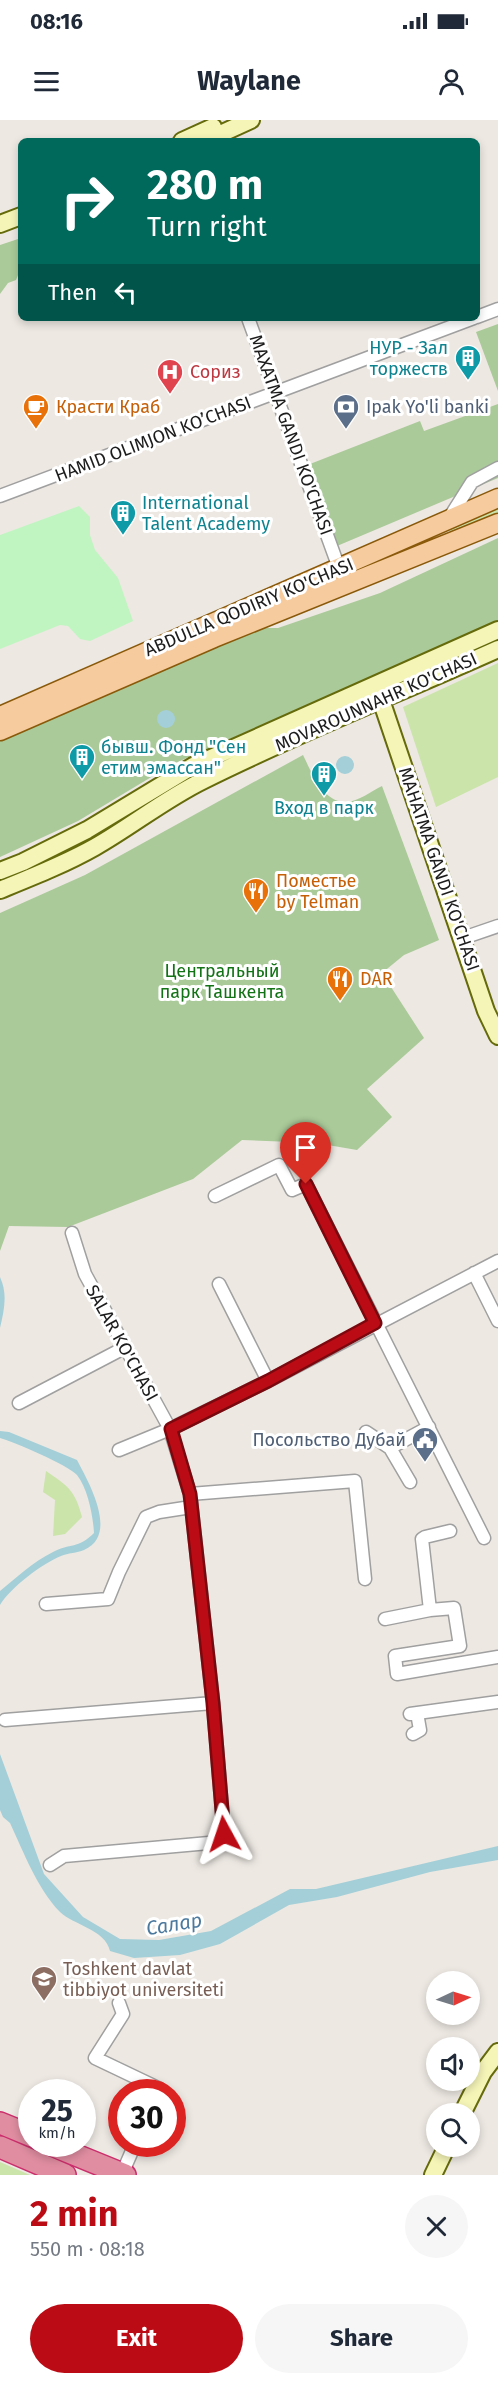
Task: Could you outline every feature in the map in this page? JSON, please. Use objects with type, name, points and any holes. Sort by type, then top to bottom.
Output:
[{"type":"highway","points":[[0,2123],[18,2130]]},
{"type":"highway","points":[[0,2147],[65,2175]]},
{"type":"highway","points":[[81,2157],[123,2174]]},
{"type":"main road","name":"ABDULLA QODIRIY KO'CHASI","points":[[0,716],[498,498]]},
{"type":"main road","name":"ABDULLA QODIRIY KO'CHASI","points":[[0,731],[214,638],[498,523]]},
{"type":"main road","name":"MAXATMA GANDI KO'CHASI","points":[[339,568],[346,585]]},
{"type":"street","points":[[189,138],[228,120]]},
{"type":"street","points":[[212,138],[251,120]]},
{"type":"street","points":[[0,212],[18,205]]},
{"type":"street","points":[[0,224],[18,217]]},
{"type":"street","name":"HAMID OLIMJON KO’CHASI","points":[[480,316],[498,309]]},
{"type":"street","name":"MAXATMA GANDI KO'CHASI","points":[[249,321],[339,568]]},
{"type":"street","name":"HAMID OLIMJON KO’CHASI","points":[[0,496],[465,321]]},
{"type":"street","points":[[448,520],[472,482],[498,468]]},
{"type":"street","name":"MOVAROUNNAHR KO'CHASI","points":[[0,890],[95,847],[184,790],[498,630]]},
{"type":"street","name":"MOVAROUNNAHR KO'CHASI","points":[[0,871],[87,830],[193,766],[285,723],[378,693],[498,648]]},
{"type":"street","name":"MAHATMA GANDI KO'CHASI","points":[[378,693],[486,1011],[498,1036]]},
{"type":"street","points":[[463,938],[498,926]]},
{"type":"street","points":[[215,1196],[279,1164],[292,1190],[305,1183],[484,1538]]},
{"type":"street","name":"SALAR KO'CHASI","points":[[50,1864],[64,1856],[220,1842],[224,1834],[213,1703],[190,1501],[171,1429],[85,1274],[72,1233]]},
{"type":"street","points":[[119,1450],[171,1429],[268,1381],[375,1323],[498,1261]]},
{"type":"street","points":[[474,1273],[498,1321]]},
{"type":"street","points":[[219,1284],[268,1381]]},
{"type":"street","points":[[19,1403],[124,1348]]},
{"type":"street","points":[[390,1448],[429,1428]]},
{"type":"street","points":[[366,1432],[390,1448],[410,1482]]},
{"type":"street","points":[[46,1604],[108,1599],[146,1517],[190,1501],[355,1481],[365,1579]]},
{"type":"street","points":[[430,1610],[422,1539],[450,1531]]},
{"type":"street","points":[[385,1619],[430,1610],[454,1608],[462,1663]]},
{"type":"street","points":[[460,1646],[394,1657],[399,1675],[498,1657]]},
{"type":"street","points":[[413,1734],[420,1730],[413,1714],[498,1702]]},
{"type":"street","points":[[5,1720],[213,1703]]},
{"type":"street","points":[[119,2003],[123,2014],[95,2058],[139,2079]]},
{"type":"street","points":[[468,2103],[483,2073],[498,2052]]},
{"type":"street","points":[[123,2174],[130,2157]]},
{"type":"street","points":[[433,2175],[442,2157]]},
{"type":"green space","points":[[18,239],[18,275],[16,280],[8,283],[0,294],[0,245]]},
{"type":"green space","points":[[498,324],[498,391],[476,332]]},
{"type":"green space","points":[[498,404],[498,478],[337,546],[310,464],[420,421],[424,431]]},
{"type":"green space","points":[[79,506],[90,517],[90,535],[95,550],[118,578],[133,621],[90,641],[80,639],[68,626],[60,625],[0,649],[0,535]]},
{"type":"green space","points":[[498,508],[498,513],[451,534],[450,530]]},
{"type":"green space","points":[[498,538],[498,621],[173,764],[78,821],[0,857],[0,738],[258,628],[278,628],[380,593]]},
{"type":"green space","points":[[498,663],[498,777],[436,807],[403,707]]},
{"type":"green space","name":"Центральный парк Ташкента","points":[[303,755],[324,792],[338,801],[355,800],[382,786],[439,940],[404,955],[382,973],[424,1038],[367,1089],[392,1117],[357,1150],[316,1143],[242,1140],[193,1179],[68,1227],[9,1226],[0,1251],[0,913],[85,875]]},
{"type":"green space","points":[[46,1471],[70,1489],[82,1517],[65,1534],[53,1536],[55,1500],[43,1492]]},
{"type":"green space","points":[[0,2162],[30,2175],[0,2175]]},
{"type":"water","points":[[166,710],[172,713],[175,719],[172,725],[166,728],[160,725],[157,719],[160,713]]},
{"type":"water","points":[[345,756],[351,759],[354,765],[351,771],[345,774],[339,771],[336,765],[339,759]]},
{"type":"water","points":[[0,1277],[5,1296],[0,1328]]},
{"type":"water","points":[[0,1431],[9,1432],[77,1460],[94,1495],[100,1521],[99,1533],[94,1543],[84,1550],[64,1555],[45,1564],[19,1584],[0,1605],[0,1591],[25,1570],[53,1552],[78,1544],[94,1533],[87,1495],[77,1475],[52,1460],[0,1438]]},
{"type":"water","name":"Салар","points":[[0,1754],[44,1874],[83,1917],[120,1939],[159,1940],[211,1931],[290,1889],[316,1889],[498,1846],[498,1860],[430,1872],[337,1897],[289,1905],[220,1944],[180,1955],[134,1958],[110,1951],[102,1937],[66,1917],[44,1892],[10,1823],[3,1817],[0,1810]]},
{"type":"place","name":"НУР - Зал торжеств","points":[[468,381]]},
{"type":"place","name":"Сориз","points":[[170,395]]},
{"type":"place","name":"Красти Краб","points":[[36,430]]},
{"type":"place","name":"Ipak Yo'li banki","points":[[346,430]]},
{"type":"place","name":"International Talent Academy","points":[[123,536]]},
{"type":"place","name":"бывш. Фонд \"Сен етим эмассан\"","points":[[82,780]]},
{"type":"place","name":"Вход в парк","points":[[324,797]]},
{"type":"place","name":"Поместье by Telman","points":[[256,914]]},
{"type":"place","name":"DAR","points":[[340,1002]]},
{"type":"place","name":"Посольство Дубай","points":[[425,1463]]},
{"type":"place","name":"Toshkent davlat tibbiyot universiteti","points":[[44,2002]]},
{"type":"route","points":[[224,1834],[213,1703],[190,1494],[171,1429],[268,1381],[375,1323],[306,1184]]}]
